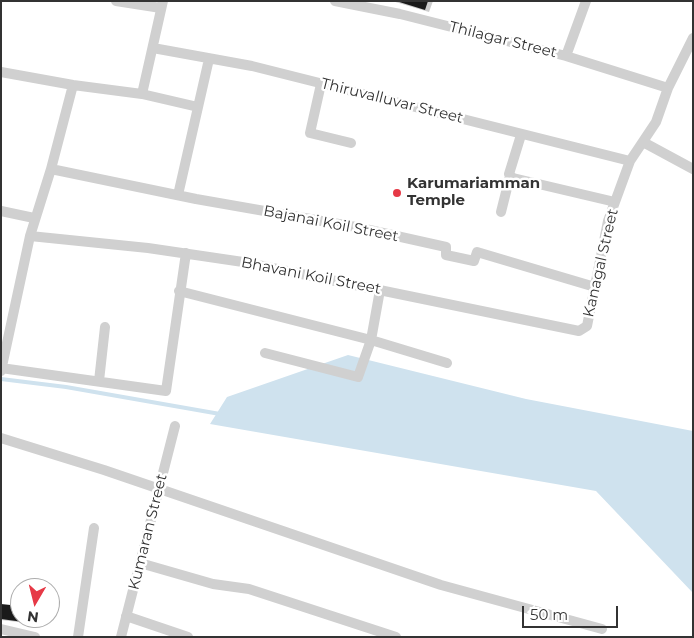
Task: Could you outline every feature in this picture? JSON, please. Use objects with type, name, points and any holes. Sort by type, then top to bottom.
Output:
[{"type":"street","points":[[116,1],[162,5],[142,94]]},
{"type":"street","name":"Thilagar Street","points":[[335,1],[400,14],[566,56],[668,88]]},
{"type":"street","points":[[566,56],[586,1]]},
{"type":"street","name":"Kanagal Street","points":[[587,326],[608,221],[630,161],[656,122],[668,88],[693,38]]},
{"type":"street","name":"Thiruvalluvar Street","points":[[152,48],[252,66],[630,161]]},
{"type":"street","points":[[178,195],[209,59]]},
{"type":"street","points":[[1,72],[73,85],[142,94],[198,107]]},
{"type":"street","points":[[321,84],[310,133],[351,143]]},
{"type":"street","points":[[73,85],[51,169],[34,218],[1,369],[166,391],[186,253]]},
{"type":"street","points":[[500,212],[521,135]]},
{"type":"street","points":[[643,142],[693,169]]},
{"type":"street","name":"Bajanai Koil Street","points":[[51,169],[178,195],[356,227],[446,248],[446,255],[474,261],[477,252],[595,287]]},
{"type":"street","points":[[510,176],[615,202]]},
{"type":"street","points":[[1,211],[34,218]]},
{"type":"street","name":"Bhavani Koil Street","points":[[30,236],[186,253],[243,262],[579,331],[587,326]]},
{"type":"street","points":[[265,353],[354,378],[360,376],[371,340],[380,290]]},
{"type":"street","points":[[179,291],[371,340],[446,363]]},
{"type":"street","points":[[99,381],[104,327]]},
{"type":"street","name":"Kumaran Street","points":[[121,637],[175,426]]},
{"type":"street","points":[[1,438],[104,470],[441,585],[602,629]]},
{"type":"street","points":[[78,637],[94,528]]},
{"type":"street","points":[[140,563],[213,584],[249,590],[396,637]]},
{"type":"street","points":[[126,616],[188,637]]},
{"type":"street","points":[[1,629],[34,637]]},
{"type":"water","points":[[348,355],[526,399],[693,431],[693,593],[596,491],[210,424],[227,397]]},
{"type":"building","points":[[396,1],[428,1],[425,10]]},
{"type":"building","points":[[1,604],[10,605],[10,620],[1,619]]},
{"type":"waterway","points":[[1,379],[66,387],[220,414]]},
{"type":"place","name":"Karumariamman Temple","points":[[397,193]]}]
